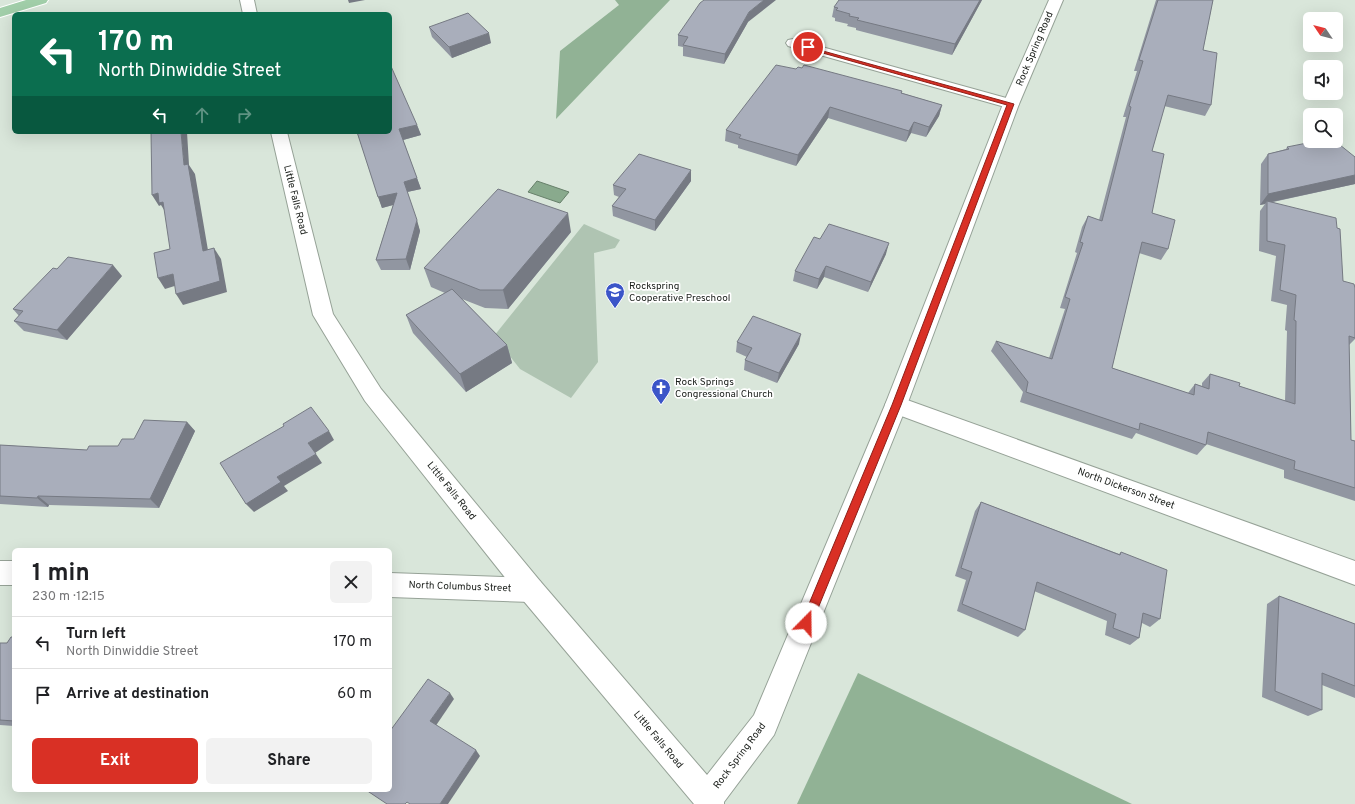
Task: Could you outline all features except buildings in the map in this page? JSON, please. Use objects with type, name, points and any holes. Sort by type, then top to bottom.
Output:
[{"type":"main road","points":[[0,13],[41,0]]},
{"type":"street","points":[[247,0],[250,12]]},
{"type":"street","name":"Rock Spring Road","points":[[708,801],[764,725],[896,405],[1011,104],[1056,0]]},
{"type":"street","points":[[793,43],[1011,104]]},
{"type":"street","name":"Little Falls Road","points":[[279,134],[323,315],[373,395],[530,590],[708,801]]},
{"type":"street","name":"North Dickerson Street","points":[[896,405],[1355,573]]},
{"type":"street","points":[[0,573],[12,573]]},
{"type":"street","name":"North Columbus Street","points":[[392,585],[530,590]]},
{"type":"shaded area","points":[[615,0],[670,0],[556,119],[560,51],[619,5]]},
{"type":"shaded area","points":[[537,181],[569,192],[560,203],[528,192]]},
{"type":"shaded area","points":[[584,224],[620,240],[615,248],[594,253],[598,362],[571,398],[520,369],[494,336]]},
{"type":"shaded area","points":[[858,673],[1132,804],[797,804]]},
{"type":"place","name":"Rockspring Cooperative Preschool","points":[[615,309]]},
{"type":"place","name":"Rock Springs Congressional Church","points":[[661,405]]},
{"type":"route","points":[[806,623],[896,405],[1011,104],[808,47]]}]
